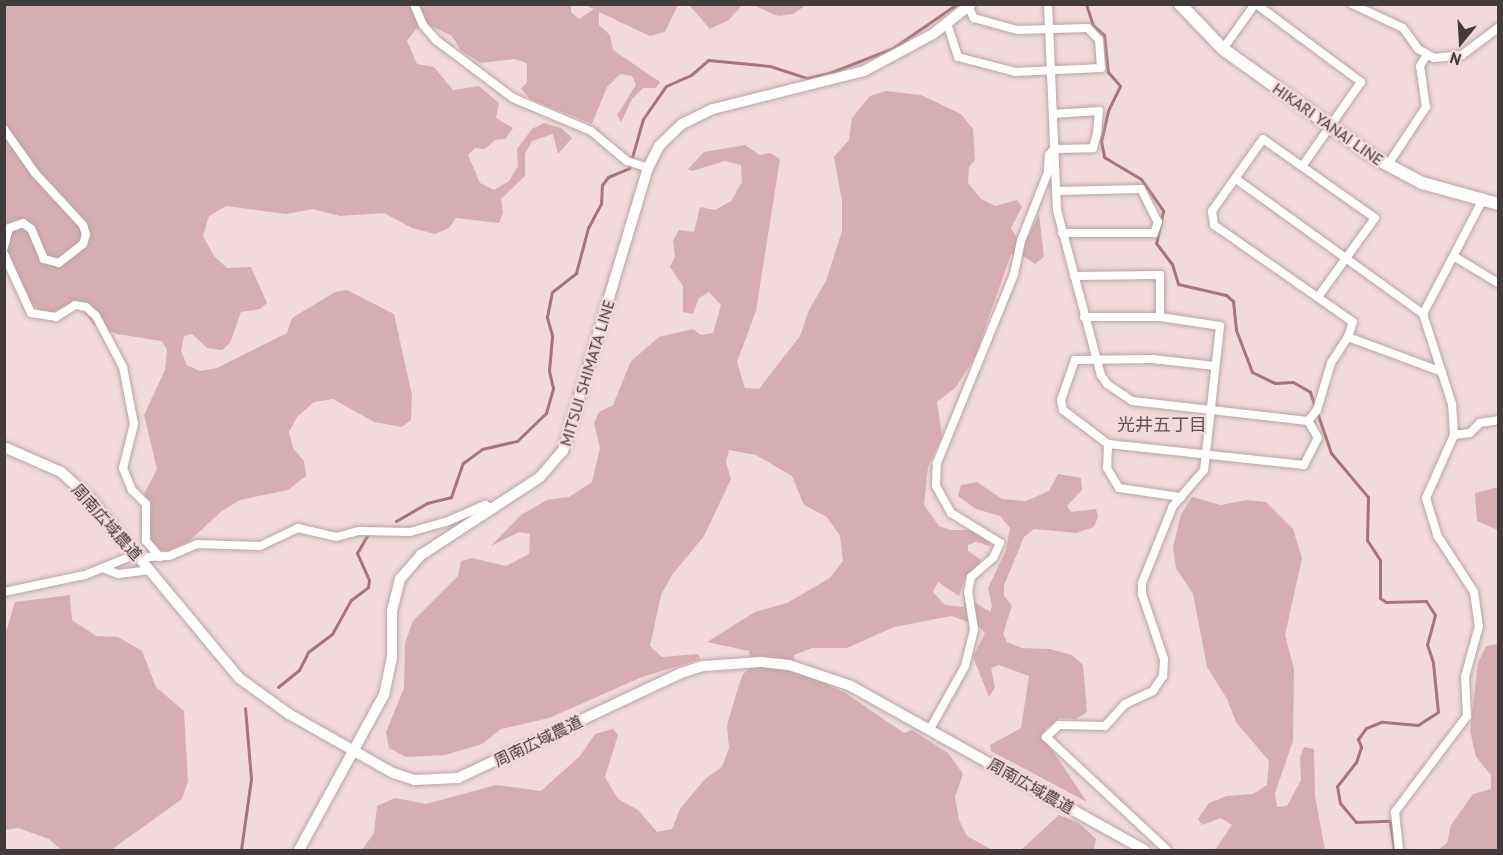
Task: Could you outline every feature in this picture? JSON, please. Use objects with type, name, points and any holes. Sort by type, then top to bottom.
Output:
[{"type":"main road","name":"HIKARI YANAI LINE","points":[[1180,4],[1223,49],[1388,166],[1422,183],[1498,204]]},
{"type":"street","points":[[414,4],[423,26],[436,40],[513,98],[591,131],[627,160],[648,168]]},
{"type":"street","points":[[1048,4],[1056,191],[1062,233],[1096,360],[1107,384],[1132,401],[1211,410],[1312,415]]},
{"type":"street","points":[[1223,49],[1256,4],[1359,79],[1361,82],[1303,165]]},
{"type":"street","points":[[1352,4],[1403,28],[1426,56]]},
{"type":"street","points":[[947,23],[958,57],[1015,72],[1101,68],[1099,40],[1088,28],[1017,30],[974,18],[969,5]]},
{"type":"street","name":"MITSUI SHIMATA LINE","points":[[299,850],[376,714],[388,677],[392,611],[400,579],[421,555],[554,465],[569,439],[648,168],[671,133],[696,116],[864,71],[897,56],[947,23],[969,5]]},
{"type":"street","points":[[1426,56],[1462,55],[1498,28]]},
{"type":"street","points":[[1388,166],[1426,107],[1420,66],[1426,56]]},
{"type":"street","points":[[930,729],[965,666],[974,629],[968,592],[971,577],[993,558],[1000,543],[951,513],[936,486],[937,463],[955,424],[961,398],[988,345],[1048,172],[1049,155],[1054,149],[1093,148],[1100,111],[1053,114]]},
{"type":"street","points":[[4,129],[35,173],[83,225],[86,235],[83,244],[59,263],[44,259],[31,229],[23,224],[9,228],[4,247]]},
{"type":"street","points":[[1215,366],[1152,359],[1075,360],[1071,364],[1061,400],[1063,410],[1108,444],[1304,465],[1318,438],[1312,415],[1331,363],[1348,337],[1353,322],[1214,225],[1212,211],[1263,139],[1303,165],[1375,218],[1318,297]]},
{"type":"street","points":[[1236,179],[1423,314],[1452,404],[1454,435],[1426,498],[1437,535],[1474,592],[1479,612],[1466,677],[1467,716],[1395,812],[1399,850]]},
{"type":"street","points":[[1056,191],[1141,189],[1158,222],[1154,233],[1062,233]]},
{"type":"street","points":[[1423,314],[1455,257],[1482,201]]},
{"type":"street","points":[[4,254],[31,313],[56,317],[75,305],[86,307],[96,316],[123,367],[134,424],[123,468],[132,490],[146,504],[146,541],[160,557]]},
{"type":"street","points":[[1455,257],[1498,283]]},
{"type":"street","points":[[1074,276],[1160,275],[1160,317]]},
{"type":"street","points":[[1084,317],[1160,317],[1220,326],[1204,470],[1180,497],[1168,516],[1142,583],[1142,594],[1164,659],[1165,669],[1158,687],[1125,704],[1105,726],[1059,725],[1046,737],[1167,850]]},
{"type":"street","points":[[1348,337],[1442,372]]},
{"type":"street","points":[[1454,435],[1470,433],[1480,423],[1498,420]]},
{"type":"street","points":[[1108,444],[1107,468],[1119,488],[1180,497]]},
{"type":"street","name":"周南広域農道","points":[[4,447],[61,472],[88,496],[239,678],[289,714],[354,752],[414,780],[458,778],[681,673],[736,662],[789,665],[822,674],[930,729],[1144,850]]},
{"type":"street","points":[[148,557],[160,557],[197,544],[260,546],[298,528],[336,537],[359,531],[410,532],[446,522],[485,505],[492,508]]},
{"type":"street","points":[[4,592],[103,568],[129,557]]},
{"type":"street","points":[[103,568],[118,574],[149,570]]},
{"type":"shaded area","points":[[571,4],[571,12],[579,19],[594,9],[584,5],[678,5],[665,32],[650,36],[599,12],[599,25],[610,35],[613,50],[660,82],[656,88],[643,88],[632,99],[621,122],[617,115],[636,85],[632,76],[620,74],[607,87],[592,124],[530,99],[521,89],[527,82],[527,63],[514,59],[481,63],[461,51],[452,36],[433,27],[416,29],[407,41],[417,64],[434,67],[453,90],[479,86],[499,103],[496,118],[513,128],[505,139],[495,140],[485,149],[475,148],[468,155],[480,183],[494,190],[509,181],[518,166],[517,149],[532,129],[544,123],[561,128],[572,138],[558,154],[553,134],[532,141],[525,154],[525,176],[501,199],[503,213],[499,223],[456,218],[449,228],[435,234],[412,228],[384,213],[340,216],[313,209],[286,214],[226,206],[209,216],[203,236],[214,256],[227,268],[251,267],[267,303],[260,309],[241,312],[230,343],[222,350],[207,348],[192,334],[184,336],[181,351],[187,365],[200,371],[217,368],[287,333],[292,318],[335,292],[347,290],[394,314],[412,395],[411,420],[402,427],[374,422],[333,399],[314,402],[297,417],[289,432],[293,448],[304,461],[306,476],[288,490],[240,500],[222,511],[189,541],[168,551],[159,550],[148,537],[152,507],[144,494],[157,469],[144,415],[165,370],[167,349],[161,341],[117,334],[93,325],[77,301],[53,312],[41,312],[28,301],[8,251],[5,251],[4,5]]},
{"type":"shaded area","points":[[689,5],[742,5],[729,20],[710,29]]},
{"type":"shaded area","points":[[753,5],[806,5],[793,14],[778,16]]},
{"type":"shaded area","points":[[886,91],[921,95],[961,114],[973,129],[975,160],[969,167],[968,183],[981,199],[995,206],[1017,200],[1022,207],[1011,228],[1017,238],[1029,235],[1039,214],[1044,257],[1035,264],[1022,255],[1011,254],[975,357],[956,387],[937,402],[942,436],[928,467],[924,505],[939,526],[950,530],[970,530],[990,539],[990,546],[976,542],[968,545],[968,551],[980,559],[980,563],[965,577],[959,596],[938,582],[933,592],[945,605],[963,607],[966,597],[990,612],[992,606],[988,588],[1006,550],[1010,528],[1000,516],[976,509],[958,496],[961,485],[977,482],[1002,499],[1026,501],[1049,491],[1058,474],[1081,478],[1082,490],[1067,506],[1071,512],[1096,509],[1098,517],[1094,527],[1076,533],[1034,529],[1024,537],[1004,585],[1004,596],[1012,606],[1003,634],[1007,642],[1022,648],[1050,649],[1072,655],[1083,665],[1087,712],[1076,719],[1060,718],[1046,728],[1043,736],[1087,802],[991,751],[990,745],[1021,728],[1029,676],[999,665],[991,668],[995,687],[989,697],[973,657],[985,633],[978,625],[951,616],[894,627],[847,648],[812,648],[794,655],[795,670],[844,692],[904,733],[912,730],[948,753],[963,774],[955,797],[959,820],[967,836],[992,850],[362,850],[374,833],[377,806],[395,798],[426,804],[496,785],[541,791],[580,756],[595,734],[613,729],[618,735],[605,777],[618,799],[638,810],[657,832],[672,829],[680,809],[705,779],[722,767],[729,748],[727,725],[738,688],[743,674],[753,666],[749,651],[707,642],[755,612],[787,603],[830,578],[843,561],[840,536],[827,517],[804,505],[792,476],[756,455],[729,450],[726,462],[731,479],[704,536],[672,575],[661,595],[650,646],[662,657],[697,654],[701,659],[642,677],[549,718],[501,729],[482,744],[445,755],[406,757],[389,748],[386,732],[404,688],[405,643],[413,621],[458,576],[461,561],[472,558],[506,566],[529,554],[530,534],[519,532],[491,546],[521,515],[547,500],[569,497],[592,482],[600,448],[594,423],[599,412],[613,405],[631,361],[659,337],[693,329],[701,335],[713,333],[721,305],[709,292],[699,298],[693,314],[683,312],[683,286],[670,267],[675,256],[673,241],[679,230],[694,232],[700,207],[715,210],[731,201],[742,182],[741,165],[725,161],[692,171],[688,169],[704,152],[745,145],[760,155],[770,153],[780,159],[756,311],[737,362],[745,388],[759,389],[800,336],[809,310],[826,281],[842,231],[842,201],[834,157],[849,140],[852,118],[870,96]]},
{"type":"shaded area","points":[[1498,487],[1498,530],[1477,521],[1475,493]]},
{"type":"shaded area","points":[[1192,497],[1221,505],[1247,500],[1266,502],[1293,529],[1302,558],[1285,635],[1294,669],[1293,741],[1275,793],[1277,807],[1287,806],[1301,780],[1300,757],[1304,747],[1314,749],[1315,796],[1325,850],[1215,850],[1232,825],[1221,818],[1202,825],[1198,819],[1209,803],[1227,796],[1253,794],[1267,785],[1269,761],[1236,722],[1227,699],[1207,667],[1193,594],[1176,568],[1173,547],[1181,514]]},
{"type":"shaded area","points":[[70,595],[72,620],[96,636],[118,637],[142,651],[156,687],[184,711],[188,781],[182,799],[111,850],[61,850],[49,839],[18,828],[5,830],[5,635],[15,602]]},
{"type":"shaded area","points":[[1498,644],[1498,850],[1438,850],[1447,843],[1451,825],[1473,794],[1491,789],[1491,775],[1476,757],[1470,731],[1478,663],[1486,646]]},
{"type":"shaded area","points":[[1059,815],[1079,823],[1096,839],[1094,850],[1021,850]]},
{"type":"waterway","points":[[396,521],[427,503],[451,497],[463,463],[482,449],[517,441],[546,413],[553,388],[549,371],[552,335],[547,317],[552,292],[576,273],[588,228],[601,204],[602,185],[608,177],[629,168],[643,119],[666,86],[691,75],[708,60],[770,66],[807,78],[832,72],[893,48],[957,4]]},
{"type":"waterway","points":[[1086,4],[1093,25],[1104,35],[1108,72],[1120,86],[1108,111],[1101,141],[1104,157],[1141,179],[1163,211],[1156,243],[1172,264],[1178,284],[1226,295],[1233,301],[1236,330],[1252,372],[1275,383],[1293,382],[1310,392],[1331,453],[1368,497],[1367,540],[1380,560],[1380,598],[1386,602],[1426,601],[1435,615],[1427,644],[1433,663],[1438,712],[1418,725],[1381,722],[1366,728],[1358,739],[1361,747],[1356,762],[1337,786],[1340,803],[1356,822],[1390,821],[1394,850]]},
{"type":"waterway","points":[[278,687],[299,670],[308,652],[332,634],[351,600],[368,587],[369,580],[357,553],[368,534]]},
{"type":"waterway","points":[[241,850],[251,779],[245,708]]},
{"type":"district","name":"光井五丁目","points":[[1162,425]]}]
